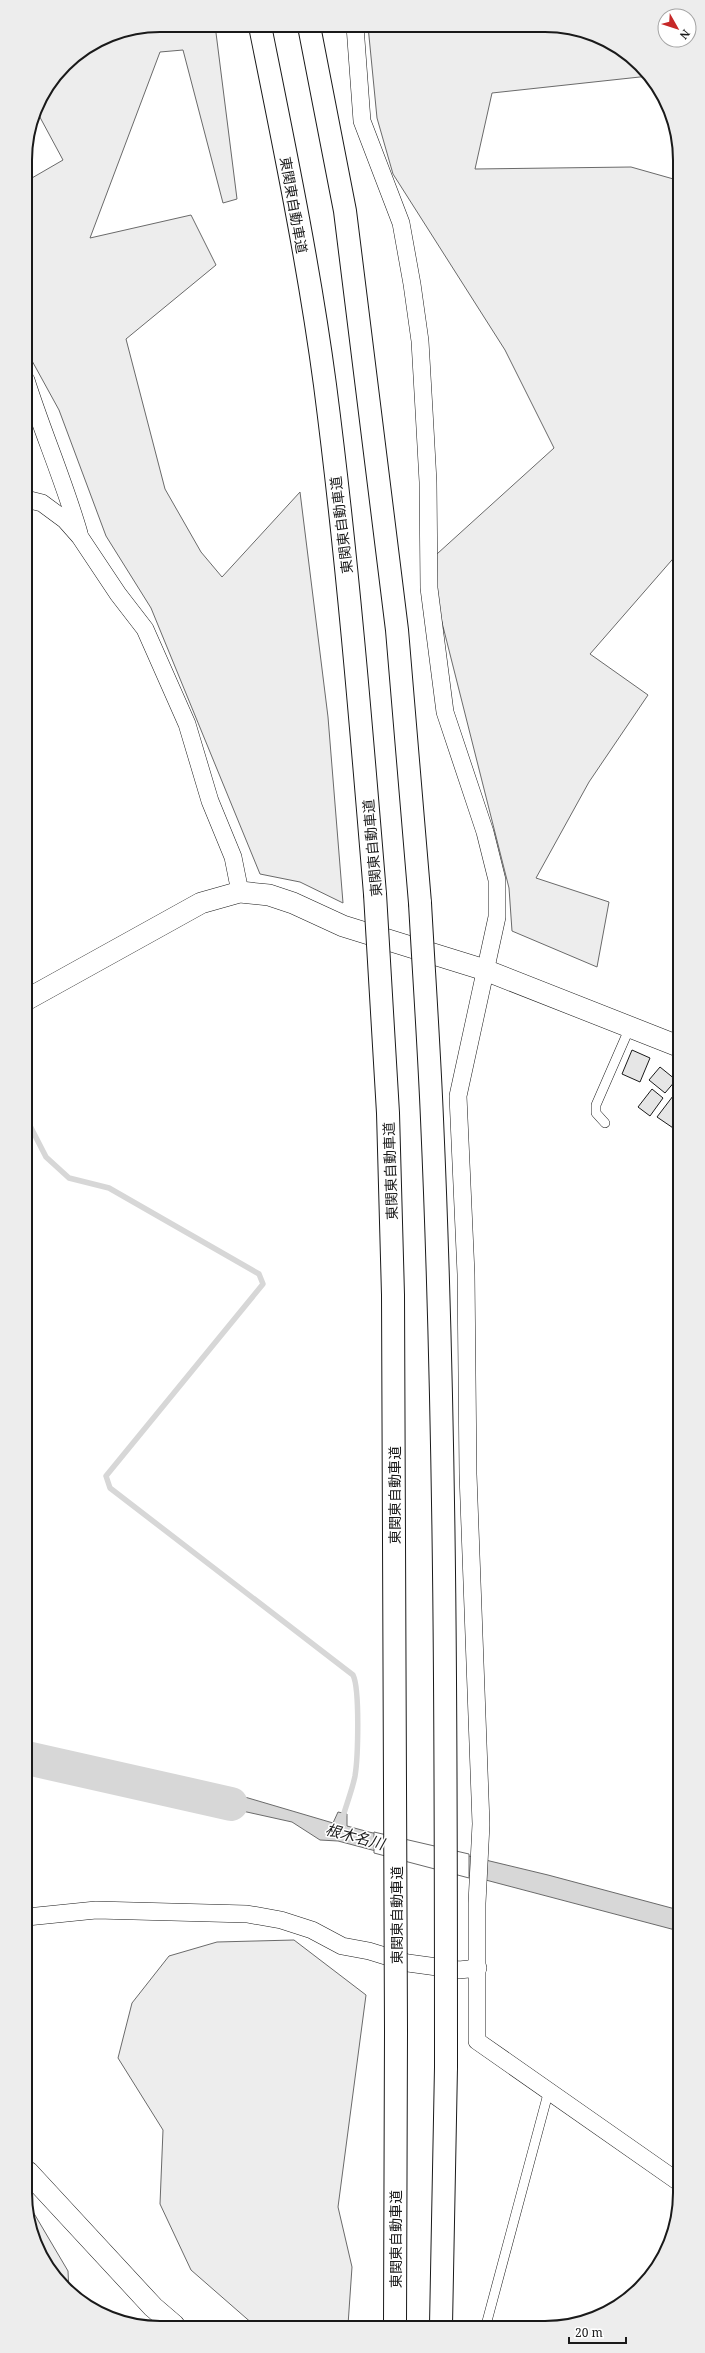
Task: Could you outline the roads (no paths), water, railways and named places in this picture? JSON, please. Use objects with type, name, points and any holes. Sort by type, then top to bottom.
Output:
[{"type":"highway","name":"東関東自動車道","points":[[261,32],[299,229],[325,384],[353,623],[375,894],[388,1113],[394,1295],[396,2032],[395,2321]]},
{"type":"highway","points":[[310,32],[345,211],[397,630],[420,903],[432,1118],[439,1358],[446,1705],[446,2066],[441,2321]]},
{"type":"street","points":[[355,32],[362,121],[401,223],[420,341],[428,482],[429,588],[445,712],[485,832],[497,880],[497,917],[458,1096],[466,1274],[468,1474],[481,1835],[477,1903],[477,2040],[673,2178]]},
{"type":"street","points":[[32,399],[45,439],[68,494],[80,537]]},
{"type":"street","points":[[32,500],[42,503],[65,520],[80,537],[118,594],[145,628],[187,724],[210,801],[233,857],[240,892]]},
{"type":"street","points":[[32,997],[201,903],[240,892],[268,895],[294,903],[343,926],[485,970],[673,1044]]},
{"type":"street","points":[[32,1916],[96,1910],[247,1914],[281,1920],[312,1930],[342,1946],[369,1950],[408,1963],[459,1970],[478,1968]]},
{"type":"street","points":[[32,2176],[153,2307],[169,2321]]},
{"type":"lane","points":[[605,1123],[596,1113],[596,1106],[630,1027]]},
{"type":"lane","points":[[487,2321],[549,2090]]},
{"type":"water","points":[[202,1788],[238,1795],[333,1823],[338,1812],[347,1814],[347,1826],[548,1875],[673,1908],[673,1929],[338,1841],[320,1840],[292,1822],[179,1797]]},
{"type":"waterway","points":[[32,1130],[46,1157],[69,1178],[109,1188],[259,1274],[263,1284],[106,1476],[110,1488],[353,1675],[358,1708],[356,1767],[354,1782],[342,1820]]},
{"type":"waterway","name":"根木名川","points":[[32,1759],[231,1804]]}]
